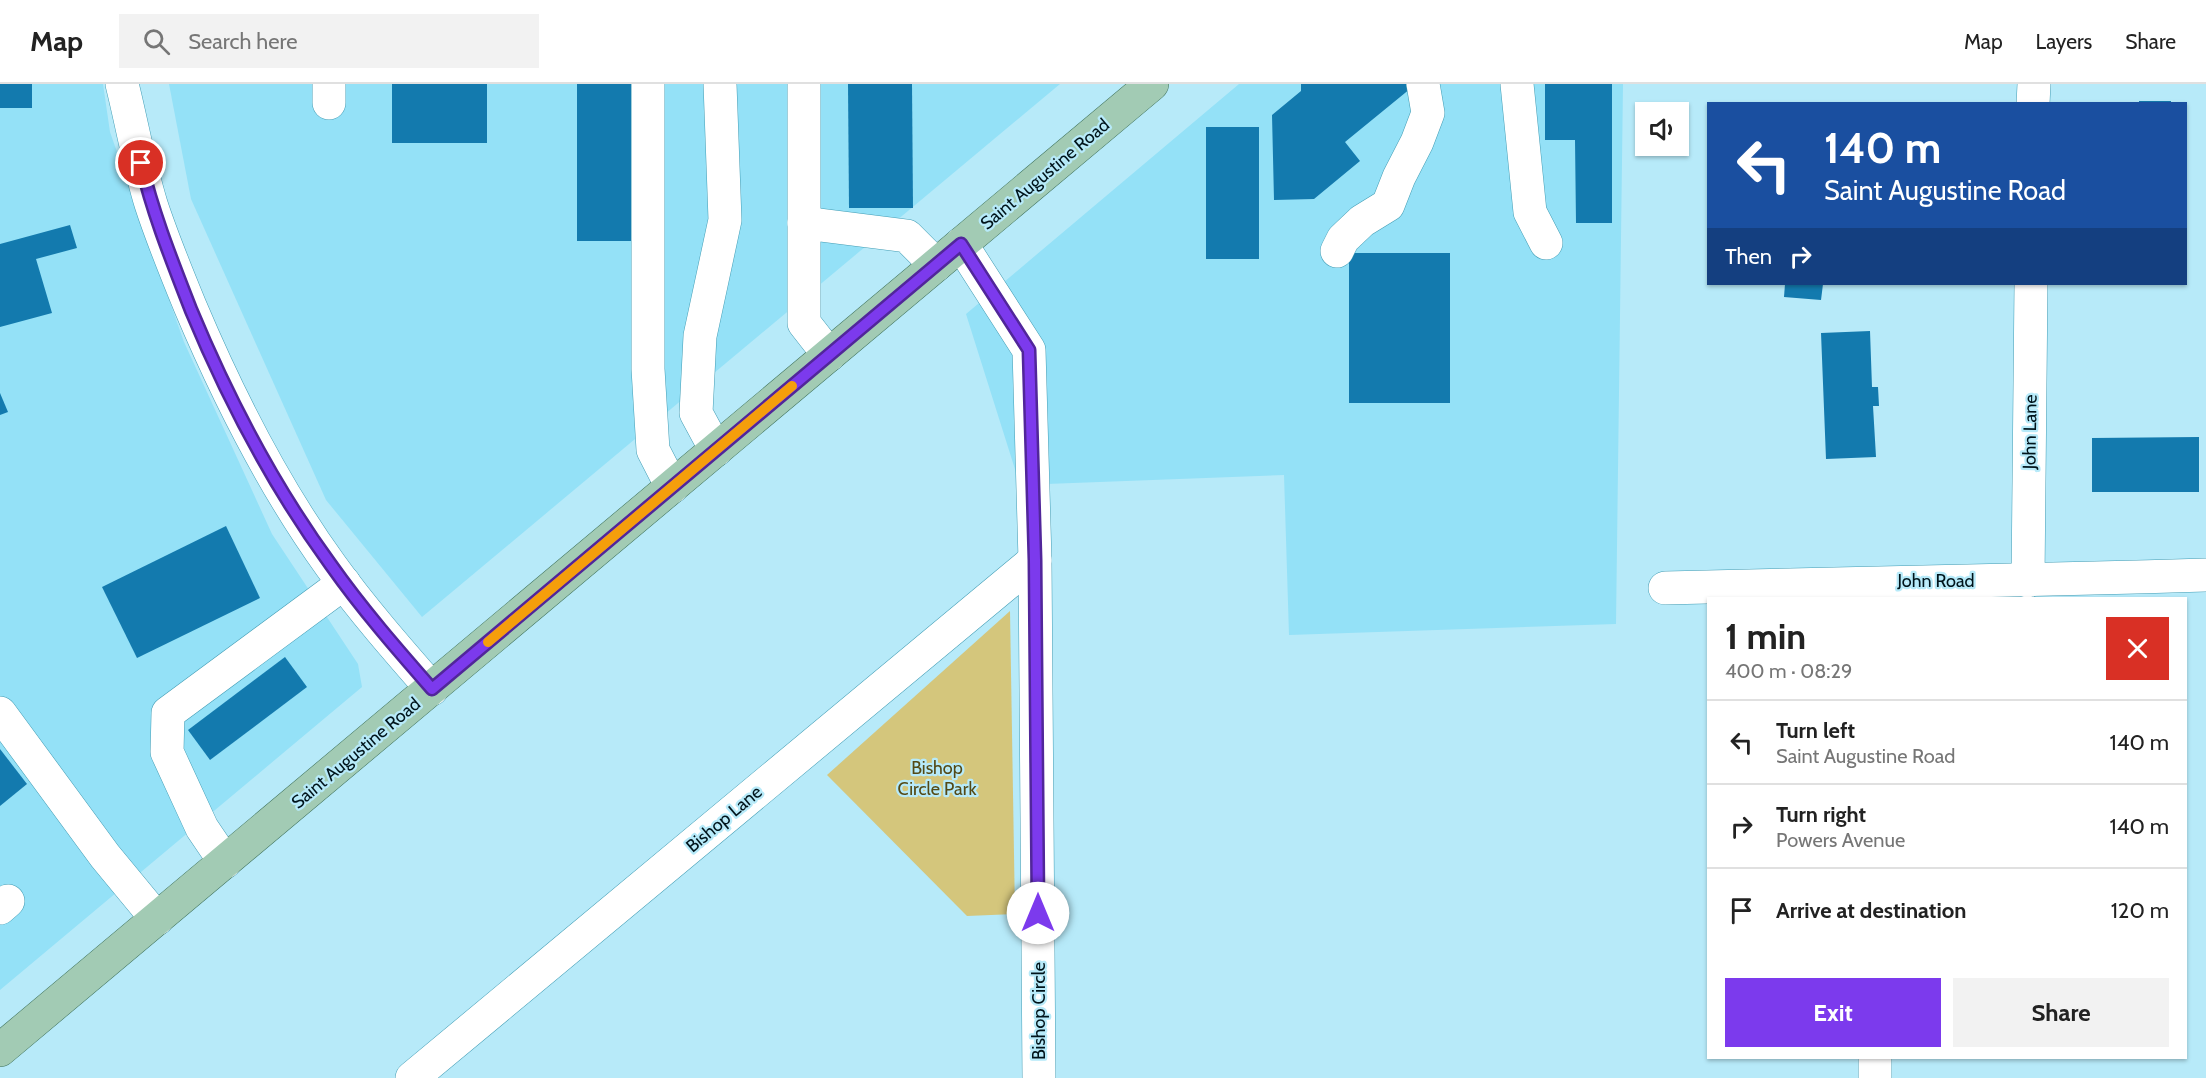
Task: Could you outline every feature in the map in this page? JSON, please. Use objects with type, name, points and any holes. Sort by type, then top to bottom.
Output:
[{"type":"main road","name":"Saint Augustine Road","points":[[2,1043],[157,919],[1152,84]]},
{"type":"street","points":[[122,84],[151,203],[172,262],[209,351],[251,436],[283,493],[344,583],[383,634],[432,689]]},
{"type":"street","points":[[648,84],[648,369],[651,427],[653,450],[672,487]]},
{"type":"street","points":[[716,450],[696,413],[700,336],[725,220],[720,84]]},
{"type":"street","points":[[804,84],[804,323],[830,355]]},
{"type":"street","points":[[1337,251],[1343,239],[1362,221],[1388,205],[1428,113],[1423,84]]},
{"type":"street","points":[[1517,84],[1530,212],[1546,243]]},
{"type":"street","points":[[2033,102],[2034,84]]},
{"type":"street","points":[[804,223],[907,236],[936,265]]},
{"type":"street","name":"Bishop Circle","points":[[961,244],[1029,350],[1035,560],[1039,1078]]},
{"type":"street","name":"John Lane","points":[[2028,581],[2031,285]]},
{"type":"street","name":"Bishop Lane","points":[[412,1078],[1035,560]]},
{"type":"street","name":"John Road","points":[[1665,588],[1869,590],[2028,581],[2206,575]]},
{"type":"street","points":[[225,862],[202,828],[166,752],[168,712],[344,583]]},
{"type":"street","points":[[0,713],[105,856],[157,919]]},
{"type":"street","points":[[1875,1059],[1875,1078]]},
{"type":"shaded area","points":[[0,84],[103,84],[110,132],[184,342],[272,534],[358,664],[362,687],[0,990]]},
{"type":"shaded area","points":[[169,84],[1060,84],[422,617],[326,500],[191,199]]},
{"type":"shaded area","points":[[1239,84],[1623,84],[1616,624],[1289,635],[1284,475],[1020,485],[966,314]]},
{"type":"green space","name":"Bishop Circle Park","points":[[1010,611],[1015,914],[967,916],[827,775]]},
{"type":"building","points":[[0,84],[32,84],[32,108],[0,108]]},
{"type":"building","points":[[392,84],[487,84],[487,143],[392,143]]},
{"type":"building","points":[[577,84],[633,84],[633,241],[577,241]]},
{"type":"building","points":[[848,84],[912,84],[913,208],[849,208]]},
{"type":"building","points":[[1301,84],[1416,84],[1345,142],[1360,161],[1314,199],[1274,200],[1272,115],[1301,91]]},
{"type":"building","points":[[1545,84],[1612,84],[1612,223],[1576,223],[1575,140],[1545,140]]},
{"type":"building","points":[[2139,101],[2171,101],[2171,102]]},
{"type":"building","points":[[1206,127],[1259,127],[1259,259],[1206,259]]},
{"type":"building","points":[[70,225],[77,248],[36,259],[52,313],[0,327],[0,244]]},
{"type":"building","points":[[1349,253],[1450,253],[1450,403],[1349,403]]},
{"type":"building","points":[[1785,285],[1823,285],[1821,300],[1784,297]]},
{"type":"building","points":[[1870,331],[1872,387],[1878,387],[1879,406],[1873,406],[1876,457],[1826,459],[1821,333]]},
{"type":"building","points":[[0,393],[8,412],[0,415]]},
{"type":"building","points":[[2199,437],[2199,492],[2092,492],[2092,438]]},
{"type":"building","points":[[226,526],[260,598],[137,658],[102,587]]},
{"type":"building","points":[[285,657],[307,687],[210,760],[188,730]]},
{"type":"building","points":[[0,749],[27,784],[0,806]]},
{"type":"slow traffic","points":[[488,642],[792,386]]},
{"type":"route","points":[[141,163],[151,203],[172,262],[209,351],[251,436],[283,493],[330,565],[383,634],[432,689],[961,244],[1029,350],[1035,560],[1038,913]]}]
